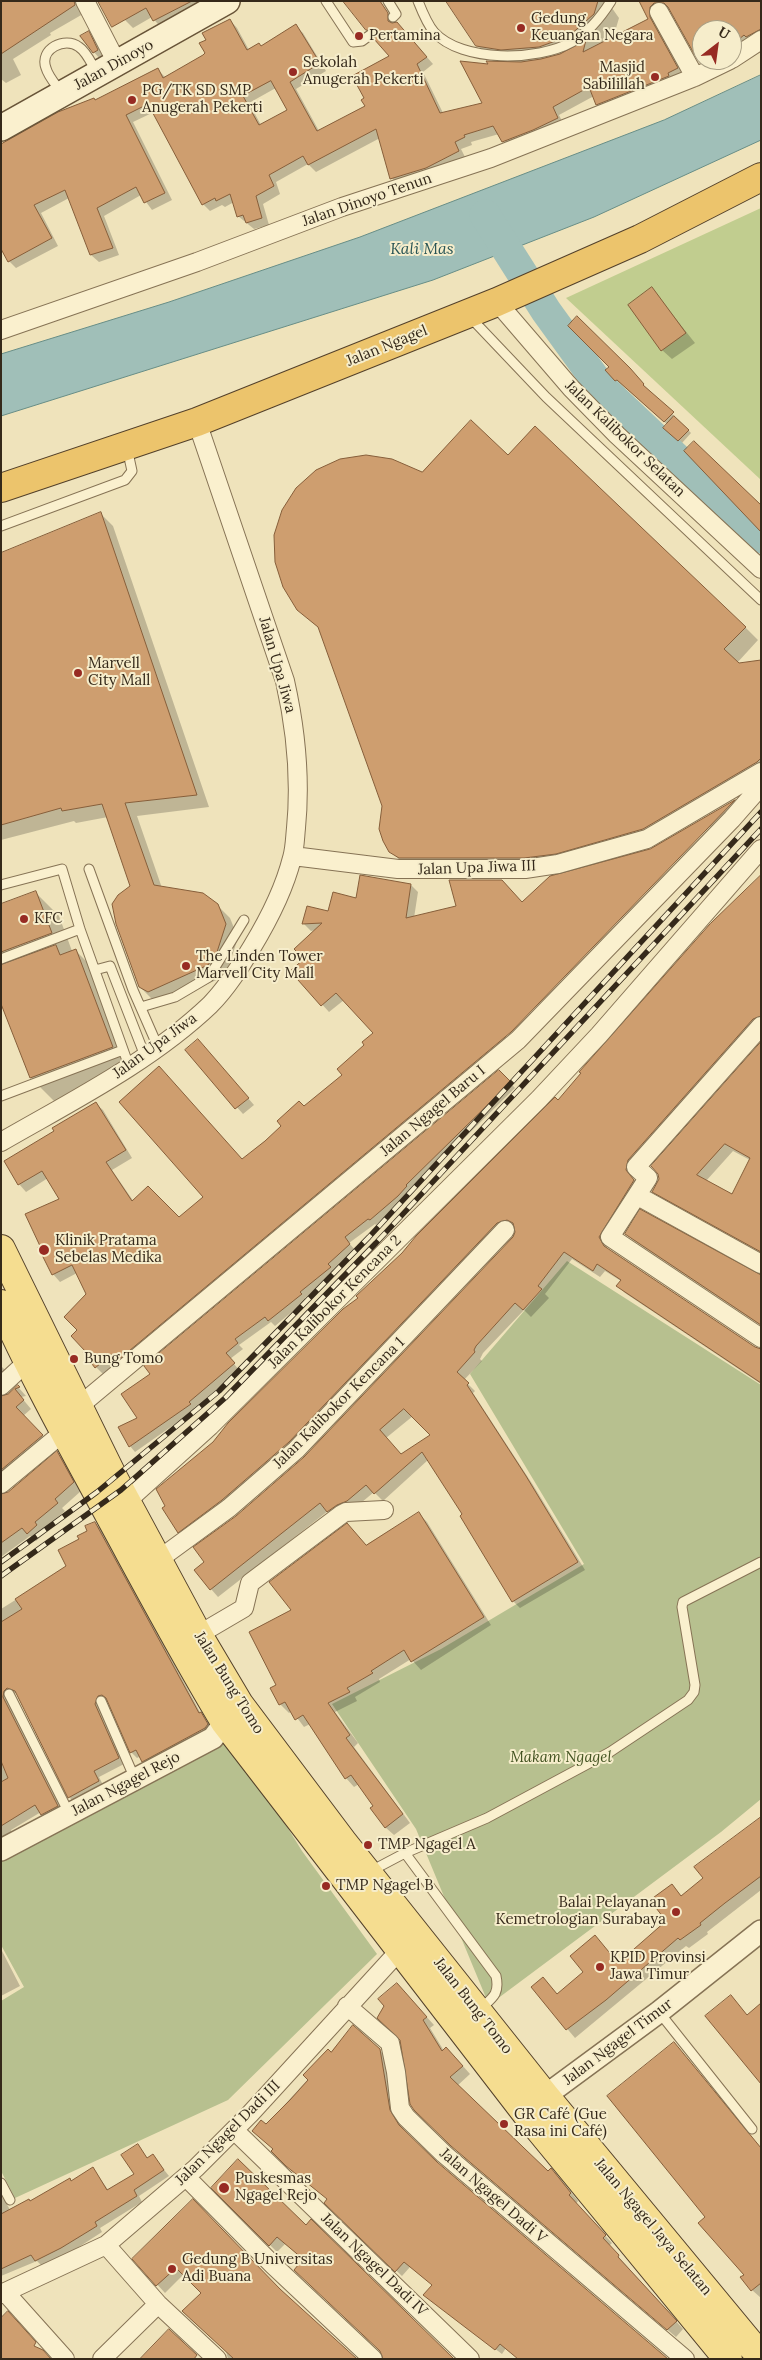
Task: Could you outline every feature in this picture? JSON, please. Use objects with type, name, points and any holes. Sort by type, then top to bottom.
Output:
[{"type":"highway","name":"Jalan Ngagel","points":[[1,488],[197,422],[504,299],[640,239],[761,177]]},
{"type":"main road","name":"Jalan Dinoyo","points":[[1,128],[228,1]]},
{"type":"main road","name":"Jalan Bung Tomo","points":[[1,1249],[78,1407],[198,1635],[232,1713],[400,1950],[535,2105]]},
{"type":"main road","name":"Jalan Bung Tomo","points":[[1,1304],[11,1340],[28,1361],[198,1677],[232,1713],[368,1872],[477,2011],[535,2105]]},
{"type":"main road","name":"Jalan Ngagel Jaya Selatan","points":[[535,2105],[679,2278],[761,2357]]},
{"type":"main road","name":"Jalan Ngagel Jaya Selatan","points":[[679,2278],[728,2359]]},
{"type":"street","points":[[85,1],[108,68]]},
{"type":"street","points":[[660,12],[695,77]]},
{"type":"street","name":"Jalan Dinoyo Tenun","points":[[742,52],[761,40]]},
{"type":"street","name":"Jalan Dinoyo Tenun","points":[[1,330],[197,262],[342,207],[491,158],[709,70]]},
{"type":"street","name":"Jalan Kalibokor Selatan","points":[[504,299],[571,388],[604,422],[761,569]]},
{"type":"street","name":"Jalan Upa Jiwa","points":[[1,1142],[126,1058],[151,1051],[209,1006],[234,976],[265,925],[282,892],[293,856],[299,774],[292,712],[285,681],[197,422]]},
{"type":"street","name":"Jalan Upa Jiwa III","points":[[293,856],[406,870],[525,869],[558,864],[647,839],[761,772]]},
{"type":"street","name":"Jalan Ngagel Baru I","points":[[78,1407],[518,1040],[732,819],[761,786]]},
{"type":"street","name":"Jalan Kalibokor Kencana 2","points":[[127,1501],[210,1426],[539,1099],[599,1035],[761,849]]},
{"type":"street","points":[[761,1026],[636,1168],[648,1178],[638,1196],[610,1235],[611,1240],[761,1338]]},
{"type":"street","points":[[638,1196],[761,1264]]},
{"type":"street","name":"Jalan Kalibokor Kencana 1","points":[[158,1560],[229,1508],[296,1450],[505,1230]]},
{"type":"street","points":[[1,1386],[28,1361]]},
{"type":"street","points":[[1,1484],[64,1431]]},
{"type":"street","points":[[198,1635],[244,1608],[250,1583],[342,1514],[346,1512],[384,1510]]},
{"type":"street","name":"Jalan Ngagel Rejo","points":[[1,1850],[213,1738],[232,1713]]},
{"type":"street","name":"Jalan Ngagel Timur","points":[[535,2105],[659,2012],[761,1931]]},
{"type":"street","name":"Jalan Ngagel Dadi III","points":[[3,2293],[106,2245],[186,2177],[234,2130],[400,1950]]},
{"type":"street","name":"Jalan Ngagel Dadi V","points":[[347,2006],[390,2042],[400,2108],[406,2117],[452,2161],[685,2359]]},
{"type":"street","name":"Jalan Ngagel Dadi IV","points":[[234,2130],[470,2359]]},
{"type":"street","points":[[186,2177],[266,2258],[373,2359]]},
{"type":"street","points":[[106,2245],[158,2304],[217,2359]]},
{"type":"street","points":[[3,2293],[55,2355]]},
{"type":"street","points":[[102,2359],[158,2304]]},
{"type":"lane","points":[[326,1],[353,42],[362,41],[370,34]]},
{"type":"lane","points":[[388,1],[396,14],[393,17]]},
{"type":"lane","points":[[418,1],[434,32],[448,43],[463,50],[513,56],[543,53],[572,42],[598,22],[612,1]]},
{"type":"lane","points":[[62,94],[45,68],[45,59],[49,49],[60,44],[76,44],[108,68]]},
{"type":"lane","points":[[467,314],[546,397],[761,600]]},
{"type":"lane","points":[[1,526],[125,480],[132,472],[127,445]]},
{"type":"lane","points":[[1,885],[62,869],[80,929],[126,1058],[1,1096]]},
{"type":"lane","points":[[89,869],[141,1007],[151,1051]]},
{"type":"lane","points":[[141,1007],[175,997],[209,977],[244,920]]},
{"type":"lane","points":[[1,959],[80,929]]},
{"type":"lane","points":[[95,970],[110,966],[151,1051]]},
{"type":"lane","points":[[368,1872],[405,1853],[487,1818],[610,1752],[688,1700],[695,1685],[682,1607],[683,1602],[761,1562]]},
{"type":"lane","points":[[9,1694],[70,1815]]},
{"type":"lane","points":[[101,1701],[135,1779]]},
{"type":"lane","points":[[405,1853],[496,1976],[498,1987],[495,1996],[477,2011]]},
{"type":"lane","points":[[659,2012],[752,2129]]},
{"type":"lane","points":[[1,2183],[10,2200]]},
{"type":"green space","points":[[761,208],[761,480],[566,298]]},
{"type":"green space","name":"Makam Ngagel","points":[[567,1261],[761,1385],[761,1799],[721,1832],[489,2005],[416,1829],[332,1704],[441,1649],[584,1564],[470,1374]]},
{"type":"green space","points":[[231,1736],[302,1851],[377,1954],[228,2100],[15,2198],[1,2171],[1,2001],[24,1987],[1,1945],[1,1858]]},
{"type":"water","name":"Kali Mas","points":[[761,75],[761,140],[594,217],[433,280],[1,416],[1,354],[169,302],[360,237],[664,120]]},
{"type":"building","points":[[1,1],[74,1],[75,5],[1,54]]},
{"type":"building","points":[[98,1],[192,1],[153,21],[146,8],[112,27]]},
{"type":"building","points":[[343,1],[380,1],[388,13],[388,21],[392,23],[397,22],[427,57],[417,64],[440,113],[482,103],[460,61],[488,64],[486,61],[521,62],[541,59],[560,54],[586,40],[583,52],[648,19],[639,1],[761,1],[761,29],[746,37],[744,35],[742,37],[742,20],[692,20],[692,50],[668,7],[664,3],[654,3],[650,7],[650,17],[678,68],[668,73],[669,76],[596,105],[589,87],[553,107],[558,118],[533,130],[502,142],[493,126],[464,135],[465,137],[455,142],[459,151],[426,168],[390,179],[376,129],[308,165],[303,156],[269,175],[274,186],[256,196],[262,218],[246,223],[243,215],[237,217],[230,194],[216,201],[215,198],[202,205],[148,104],[126,115],[165,193],[144,203],[136,187],[97,208],[113,248],[90,255],[65,190],[34,205],[52,238],[8,262],[1,249],[1,144],[58,112],[94,98],[95,100],[158,68],[163,78],[203,55],[205,53],[199,43],[206,40],[202,33],[230,19],[247,50],[259,43],[261,46],[296,24],[320,63],[290,82],[317,131],[365,106],[361,100],[364,98],[352,76],[389,56],[374,39],[375,31],[366,30]],"holes":[[[271,81],[287,110],[259,125],[243,96]]]},
{"type":"building","name":"Gedung Keuangan Negara","points":[[446,1],[598,1],[594,14],[569,36],[539,47],[501,50],[476,46]]},
{"type":"building","points":[[89,31],[98,50],[93,53],[80,36]]},
{"type":"building","points":[[652,287],[686,333],[661,351],[628,305]]},
{"type":"building","points":[[577,316],[630,368],[643,385],[674,412],[664,422],[617,380],[615,381],[605,370],[609,367],[568,326]]},
{"type":"building","points":[[674,416],[689,430],[678,441],[663,428]]},
{"type":"building","points":[[471,420],[508,455],[535,426],[746,627],[724,649],[739,663],[761,660],[761,758],[757,762],[643,829],[556,854],[524,858],[399,858],[389,852],[379,829],[382,806],[318,627],[297,610],[283,587],[275,562],[274,535],[282,510],[296,488],[316,470],[340,459],[366,455],[392,459],[422,472]]},
{"type":"building","points":[[694,441],[761,505],[761,532],[684,451]]},
{"type":"building","name":"Marvell City Mall","points":[[101,512],[197,795],[125,803],[154,885],[203,893],[218,904],[226,924],[217,952],[208,965],[148,992],[139,987],[116,924],[112,904],[118,895],[130,886],[102,804],[62,811],[61,808],[1,825],[1,553]]},
{"type":"building","points":[[735,800],[511,1032],[117,1361],[112,1354],[95,1368],[83,1352],[85,1351],[71,1336],[77,1330],[64,1317],[86,1294],[72,1265],[52,1275],[25,1214],[59,1199],[42,1171],[18,1185],[4,1161],[54,1131],[52,1128],[96,1102],[126,1150],[106,1162],[132,1201],[148,1186],[179,1217],[203,1197],[119,1102],[159,1066],[242,1159],[281,1126],[277,1121],[299,1101],[304,1106],[342,1075],[337,1069],[364,1045],[362,1042],[373,1033],[336,993],[321,1006],[290,971],[304,959],[294,949],[322,923],[302,924],[307,906],[328,911],[333,892],[356,898],[360,875],[411,884],[406,918],[456,906],[449,880],[502,880],[522,902],[550,876],[650,849]]},
{"type":"building","points":[[761,875],[761,1016],[753,1019],[628,1160],[626,1170],[634,1180],[599,1237],[604,1246],[755,1347],[761,1349],[761,1383],[616,1286],[621,1280],[597,1264],[593,1271],[564,1252],[538,1286],[542,1289],[523,1310],[515,1303],[476,1346],[475,1352],[457,1372],[469,1383],[467,1385],[526,1476],[578,1562],[512,1602],[460,1516],[462,1514],[422,1452],[374,1494],[366,1485],[347,1501],[327,1512],[320,1503],[210,1590],[194,1570],[204,1562],[193,1547],[236,1516],[304,1457],[513,1237],[515,1232],[513,1223],[507,1220],[497,1223],[289,1442],[222,1500],[178,1533],[162,1508],[165,1506],[156,1489],[213,1442],[228,1423],[343,1309],[358,1298],[356,1296],[402,1253],[416,1236],[555,1097],[558,1100],[581,1073],[579,1072],[710,924]],"holes":[[[404,1409],[430,1435],[401,1454],[380,1430]]]},
{"type":"building","name":"KFC","points":[[36,891],[52,933],[1,952],[1,904]]},
{"type":"building","points":[[56,945],[60,955],[76,949],[113,1047],[30,1078],[1,1004],[1,965]]},
{"type":"building","points":[[198,1039],[249,1098],[235,1109],[185,1050]]},
{"type":"building","points":[[761,1042],[761,1252],[652,1192],[659,1179],[658,1174],[651,1166]],"holes":[[[725,1144],[750,1158],[732,1194],[697,1175]]]},
{"type":"building","points":[[499,1070],[511,1082],[406,1185],[398,1196],[370,1220],[368,1219],[345,1237],[350,1244],[328,1264],[331,1267],[300,1292],[302,1294],[268,1321],[265,1317],[235,1339],[238,1343],[226,1353],[235,1363],[189,1402],[191,1404],[129,1447],[118,1427],[137,1418],[121,1394],[150,1374],[144,1366]]},
{"type":"building","points":[[640,1209],[761,1275],[761,1325],[625,1234]]},
{"type":"building","points":[[18,1385],[20,1387],[15,1389],[24,1400],[16,1407],[43,1435],[1,1470],[1,1396],[8,1394]]},
{"type":"building","points":[[57,1451],[74,1482],[55,1499],[58,1503],[35,1522],[37,1525],[27,1534],[22,1528],[1,1543],[1,1494],[8,1492]]},
{"type":"building","points":[[419,1512],[484,1617],[411,1662],[404,1650],[371,1671],[373,1673],[347,1688],[350,1692],[328,1703],[350,1735],[346,1738],[403,1814],[385,1828],[370,1808],[373,1806],[351,1775],[345,1779],[303,1715],[295,1720],[285,1702],[279,1705],[270,1688],[276,1685],[249,1632],[291,1610],[269,1582],[347,1523],[366,1545]]},
{"type":"building","points":[[95,1522],[199,1713],[201,1712],[208,1724],[205,1728],[142,1762],[136,1750],[130,1753],[106,1698],[102,1695],[98,1696],[95,1704],[119,1758],[94,1771],[99,1781],[68,1798],[15,1691],[7,1688],[4,1691],[3,1697],[58,1806],[41,1815],[35,1805],[1,1826],[1,1782],[8,1778],[1,1761],[1,1622],[22,1609],[15,1599],[66,1566],[58,1550],[79,1539],[77,1536],[87,1531],[85,1526]]},
{"type":"building","points":[[761,1817],[761,1876],[700,1923],[701,1925],[680,1940],[678,1938],[606,2000],[566,2030],[531,1987],[543,1977],[557,1994],[583,1972],[570,1956],[595,1935],[618,1963],[666,1921],[650,1900],[672,1884],[681,1896],[703,1878],[694,1867]]},
{"type":"building","points":[[397,1983],[427,2017],[423,2020],[442,2051],[446,2047],[463,2066],[450,2077],[548,2171],[551,2168],[571,2193],[569,2195],[606,2235],[603,2238],[619,2255],[618,2257],[677,2321],[667,2330],[451,2146],[414,2110],[410,2104],[400,2040],[377,2018],[384,2006],[378,1999]]},
{"type":"building","points":[[731,1995],[747,2015],[761,2003],[761,2084],[705,2016]]},
{"type":"building","points":[[353,2025],[380,2049],[390,2110],[399,2125],[437,2162],[668,2359],[518,2359],[500,2344],[495,2350],[423,2295],[432,2285],[404,2262],[395,2272],[324,2203],[327,2199],[286,2166],[271,2151],[273,2149],[252,2131],[261,2120],[266,2124],[290,2100],[308,2080],[303,2075],[328,2049],[331,2052]]},
{"type":"building","points":[[674,2042],[761,2148],[761,2283],[751,2291],[740,2277],[744,2275],[698,2223],[705,2217],[607,2096]]},
{"type":"building","points":[[138,2144],[147,2158],[153,2154],[164,2170],[134,2190],[137,2196],[95,2222],[97,2226],[61,2248],[35,2261],[31,2255],[1,2269],[1,2214],[29,2199],[30,2201],[70,2178],[71,2181],[93,2167],[107,2190],[134,2174],[121,2155]]},
{"type":"building","points":[[238,2159],[306,2225],[311,2219],[454,2359],[383,2359],[380,2351],[294,2270],[303,2259],[277,2237],[269,2246],[211,2188]]},
{"type":"building","points":[[193,2199],[280,2289],[357,2359],[234,2359],[182,2311],[201,2293],[176,2268],[156,2286],[132,2259]]},
{"type":"building","points":[[8,2311],[36,2342],[34,2346],[43,2350],[51,2359],[1,2359],[1,2318]]},
{"type":"building","points":[[169,2329],[197,2355],[194,2359],[140,2359]]},
{"type":"waterway","points":[[485,215],[546,311],[601,387],[761,538]]},
{"type":"railway","points":[[1,1562],[97,1492],[219,1391],[369,1237],[761,812]]},
{"type":"railway","points":[[1,1576],[121,1490],[225,1398],[376,1243],[761,829]]},
{"type":"place","name":"Gedung Keuangan Negara","points":[[521,28]]},
{"type":"place","name":"Pertamina","points":[[359,36]]},
{"type":"place","name":"Sekolah Anugerah Pekerti","points":[[293,72]]},
{"type":"place","name":"Masjid Sabilillah","points":[[655,77]]},
{"type":"place","name":"PG/TK SD SMP Anugerah Pekerti","points":[[132,100]]},
{"type":"place","name":"Marvell City Mall","points":[[78,673]]},
{"type":"place","name":"KFC","points":[[24,919]]},
{"type":"place","name":"The Linden Tower Marvell City Mall","points":[[186,966]]},
{"type":"place","name":"Klinik Pratama Sebelas Medika","points":[[44,1250]]},
{"type":"place","name":"Bung Tomo","points":[[74,1359]]},
{"type":"place","name":"TMP Ngagel A","points":[[368,1845]]},
{"type":"place","name":"TMP Ngagel B","points":[[326,1886]]},
{"type":"place","name":"Balai Pelayanan Kemetrologian Surabaya","points":[[676,1912]]},
{"type":"place","name":"KPID Provinsi Jawa Timur","points":[[600,1967]]},
{"type":"place","name":"GR Café (Gue Rasa ini Café)","points":[[504,2124]]},
{"type":"place","name":"Puskesmas Ngagel Rejo","points":[[224,2188]]},
{"type":"place","name":"Gedung B Universitas Adi Buana","points":[[172,2269]]}]
